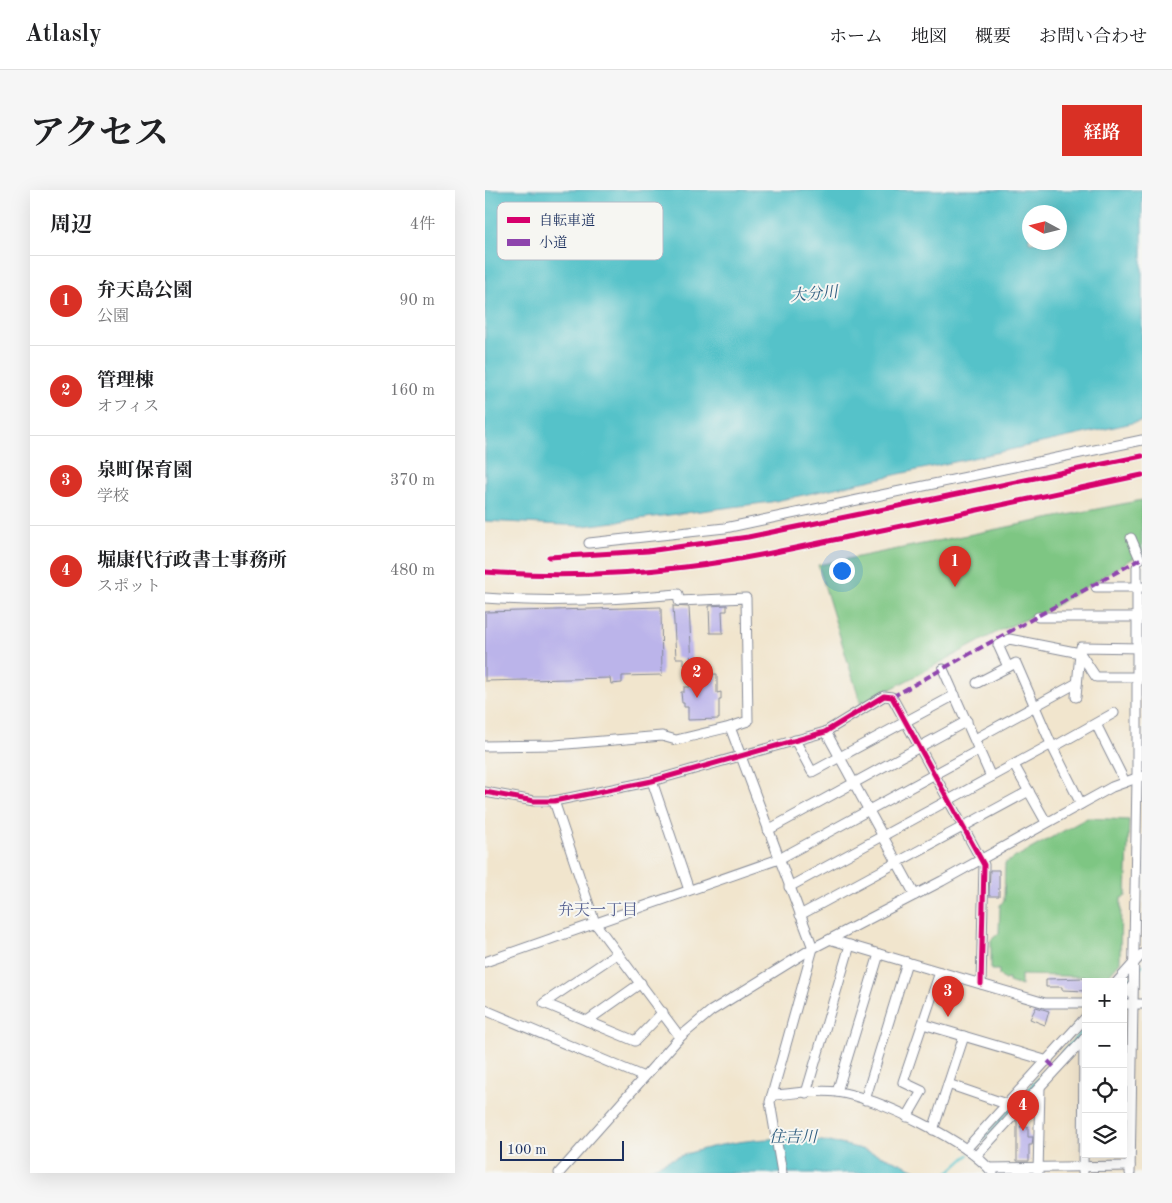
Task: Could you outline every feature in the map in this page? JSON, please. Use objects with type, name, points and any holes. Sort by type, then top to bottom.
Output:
[{"type":"street","points":[[589,543],[725,528],[1142,440]]},
{"type":"street","points":[[771,1098],[806,1092],[837,1092],[865,1100],[933,1130],[966,1149],[991,1170],[1130,1170],[1133,965],[1139,847],[1140,706],[1139,563],[1131,538]]},
{"type":"street","points":[[1096,587],[1140,587]]},
{"type":"street","points":[[485,598],[543,601],[614,600],[678,594],[679,601],[746,598],[748,720],[730,728],[676,740],[662,736],[555,745],[485,746]]},
{"type":"street","points":[[1038,617],[1140,617]]},
{"type":"street","points":[[1008,667],[998,645],[1009,640],[1080,653],[1096,677],[1140,677]]},
{"type":"street","points":[[1075,698],[1081,647],[1140,648]]},
{"type":"street","points":[[977,683],[1017,663],[1052,746],[1081,804]]},
{"type":"street","points":[[943,669],[991,777]]},
{"type":"street","points":[[975,739],[1077,683]]},
{"type":"street","points":[[795,740],[812,772],[955,695]]},
{"type":"street","points":[[485,792],[534,801],[553,801],[652,781],[826,732],[884,696],[892,697],[983,865],[981,984]]},
{"type":"street","points":[[789,887],[991,777],[1052,746],[1057,746],[1114,713]]},
{"type":"street","points":[[768,830],[967,721]]},
{"type":"street","points":[[1096,724],[1125,782]]},
{"type":"street","points":[[730,728],[813,948],[771,1098],[782,1173]]},
{"type":"street","points":[[826,732],[915,895]]},
{"type":"street","points":[[485,962],[779,859],[979,750]]},
{"type":"street","points":[[1014,765],[1047,822]]},
{"type":"street","points":[[559,1173],[680,1037],[711,1011],[813,948],[832,940],[1081,804],[1139,777]]},
{"type":"street","points":[[652,781],[689,890]]},
{"type":"street","points":[[800,915],[1029,791]]},
{"type":"street","points":[[553,801],[595,923],[680,1037]]},
{"type":"street","points":[[832,940],[1045,1003],[1082,1003]]},
{"type":"street","points":[[806,1092],[850,945]]},
{"type":"street","points":[[618,953],[544,1003],[635,1041],[663,1012]]},
{"type":"street","points":[[837,1092],[879,954]]},
{"type":"street","points":[[1121,978],[1142,954]]},
{"type":"street","points":[[865,1100],[907,962]]},
{"type":"street","points":[[907,1117],[922,1091],[903,1082],[940,972]]},
{"type":"street","points":[[587,1021],[641,983]]},
{"type":"street","points":[[1127,991],[1133,983]]},
{"type":"street","points":[[485,1010],[644,1077]]},
{"type":"street","points":[[966,1149],[1082,1021]]},
{"type":"street","points":[[923,1024],[1047,1060]]},
{"type":"street","points":[[933,1130],[964,1036]]},
{"type":"street","points":[[976,1156],[1082,1041]]},
{"type":"street","points":[[1083,1170],[1085,1068]]},
{"type":"street","points":[[948,1084],[1006,1104]]},
{"type":"street","points":[[1038,1170],[1040,1087]]},
{"type":"green space","points":[[1142,500],[1142,553],[1048,610],[1001,630],[861,705],[818,565]]},
{"type":"green space","points":[[1087,818],[1129,820],[1126,896],[1121,898],[1120,962],[1107,977],[1021,975],[1021,986],[1009,982],[1009,979],[1004,980],[999,975],[999,970],[991,970],[991,940],[999,933],[1000,905],[1004,901],[1005,863]]},
{"type":"water","name":"大分川","points":[[485,190],[1142,190],[1142,421],[771,502],[583,526],[485,521]]},
{"type":"water","name":"住吉川","points":[[810,1139],[859,1148],[922,1173],[641,1173],[677,1157],[714,1146],[752,1140]]},
{"type":"building","points":[[727,605],[727,611],[722,611],[723,633],[710,633],[709,606]]},
{"type":"building","points":[[673,606],[689,607],[692,665],[684,665],[684,658],[676,658]]},
{"type":"building","points":[[661,607],[662,675],[622,676],[622,683],[611,684],[610,678],[485,681],[485,612]]},
{"type":"building","points":[[717,674],[717,693],[721,692],[719,719],[688,720],[688,707],[684,707],[684,703],[682,703],[681,692],[684,692],[684,687],[690,687],[690,675]]},
{"type":"building","points":[[990,870],[999,870],[999,896],[989,896]]},
{"type":"building","points":[[1082,978],[1082,991],[1062,990],[1062,987],[1046,987],[1046,979]]},
{"type":"building","points":[[1036,1007],[1049,1011],[1045,1025],[1030,1019]]},
{"type":"building","points":[[1029,1107],[1033,1113],[1020,1127],[1028,1127],[1028,1137],[1033,1137],[1032,1145],[1029,1145],[1029,1161],[1017,1161],[1017,1121]]},
{"type":"waterway","points":[[1136,972],[1142,965]]},
{"type":"waterway","points":[[1127,982],[1131,977]]},
{"type":"waterway","points":[[972,1151],[1082,1031]]},
{"type":"waterway","points":[[948,1173],[968,1155]]},
{"type":"marked path","points":[[892,697],[1142,558]]},
{"type":"marked path","points":[[1048,1061],[1056,1069]]},
{"type":"cycle path","points":[[549,557],[648,551],[748,537],[1142,456]]},
{"type":"cycle path","points":[[485,572],[585,574],[660,570],[707,564],[793,549],[1142,475]]},
{"type":"cycle path","points":[[485,792],[534,801],[554,801],[652,781],[825,732],[884,696],[892,697],[984,865],[981,984]]},
{"type":"place","name":"弁天島公園","points":[[955,587]]},
{"type":"place","name":"管理棟","points":[[697,698]]},
{"type":"place","name":"泉町保育園","points":[[948,1017]]},
{"type":"place","name":"堀康代行政書士事務所","points":[[1023,1131]]},
{"type":"district","name":"弁天一丁目","points":[[598,911]]}]
